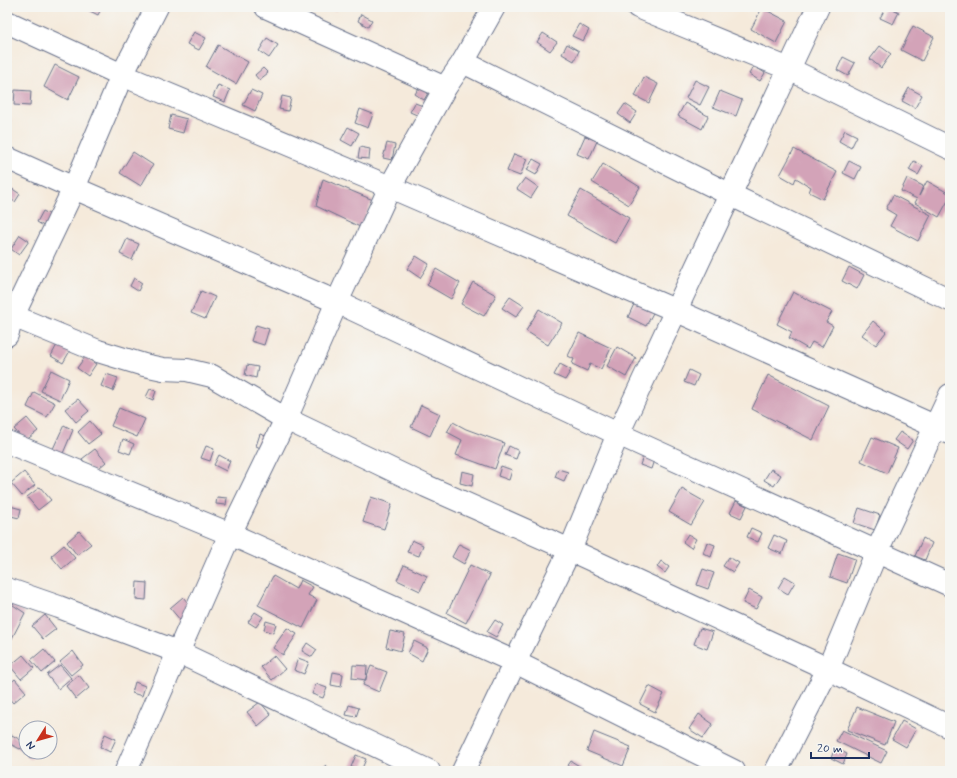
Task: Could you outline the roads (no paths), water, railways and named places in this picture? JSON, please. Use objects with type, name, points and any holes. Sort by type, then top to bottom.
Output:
[{"type":"street","points":[[157,7],[122,75],[74,188],[10,325],[144,365],[187,370],[212,376],[286,419],[426,486],[570,550],[950,727]]},
{"type":"street","points":[[266,7],[445,88]]},
{"type":"street","points":[[127,770],[230,534],[286,419],[337,302],[390,187],[445,88],[463,62],[494,7]]},
{"type":"street","points":[[638,7],[789,70],[950,148]]},
{"type":"street","points":[[463,771],[570,550],[618,434],[677,311],[818,7]]},
{"type":"street","points":[[7,22],[122,75],[390,187],[677,311],[943,429]]},
{"type":"street","points":[[463,62],[731,195],[950,300]]},
{"type":"street","points":[[7,158],[337,302],[618,434],[950,585]]},
{"type":"street","points":[[776,771],[828,669],[877,551],[943,429],[950,396]]},
{"type":"street","points":[[7,442],[230,534],[515,662],[734,771]]},
{"type":"street","points":[[7,589],[178,652],[429,771]]}]
